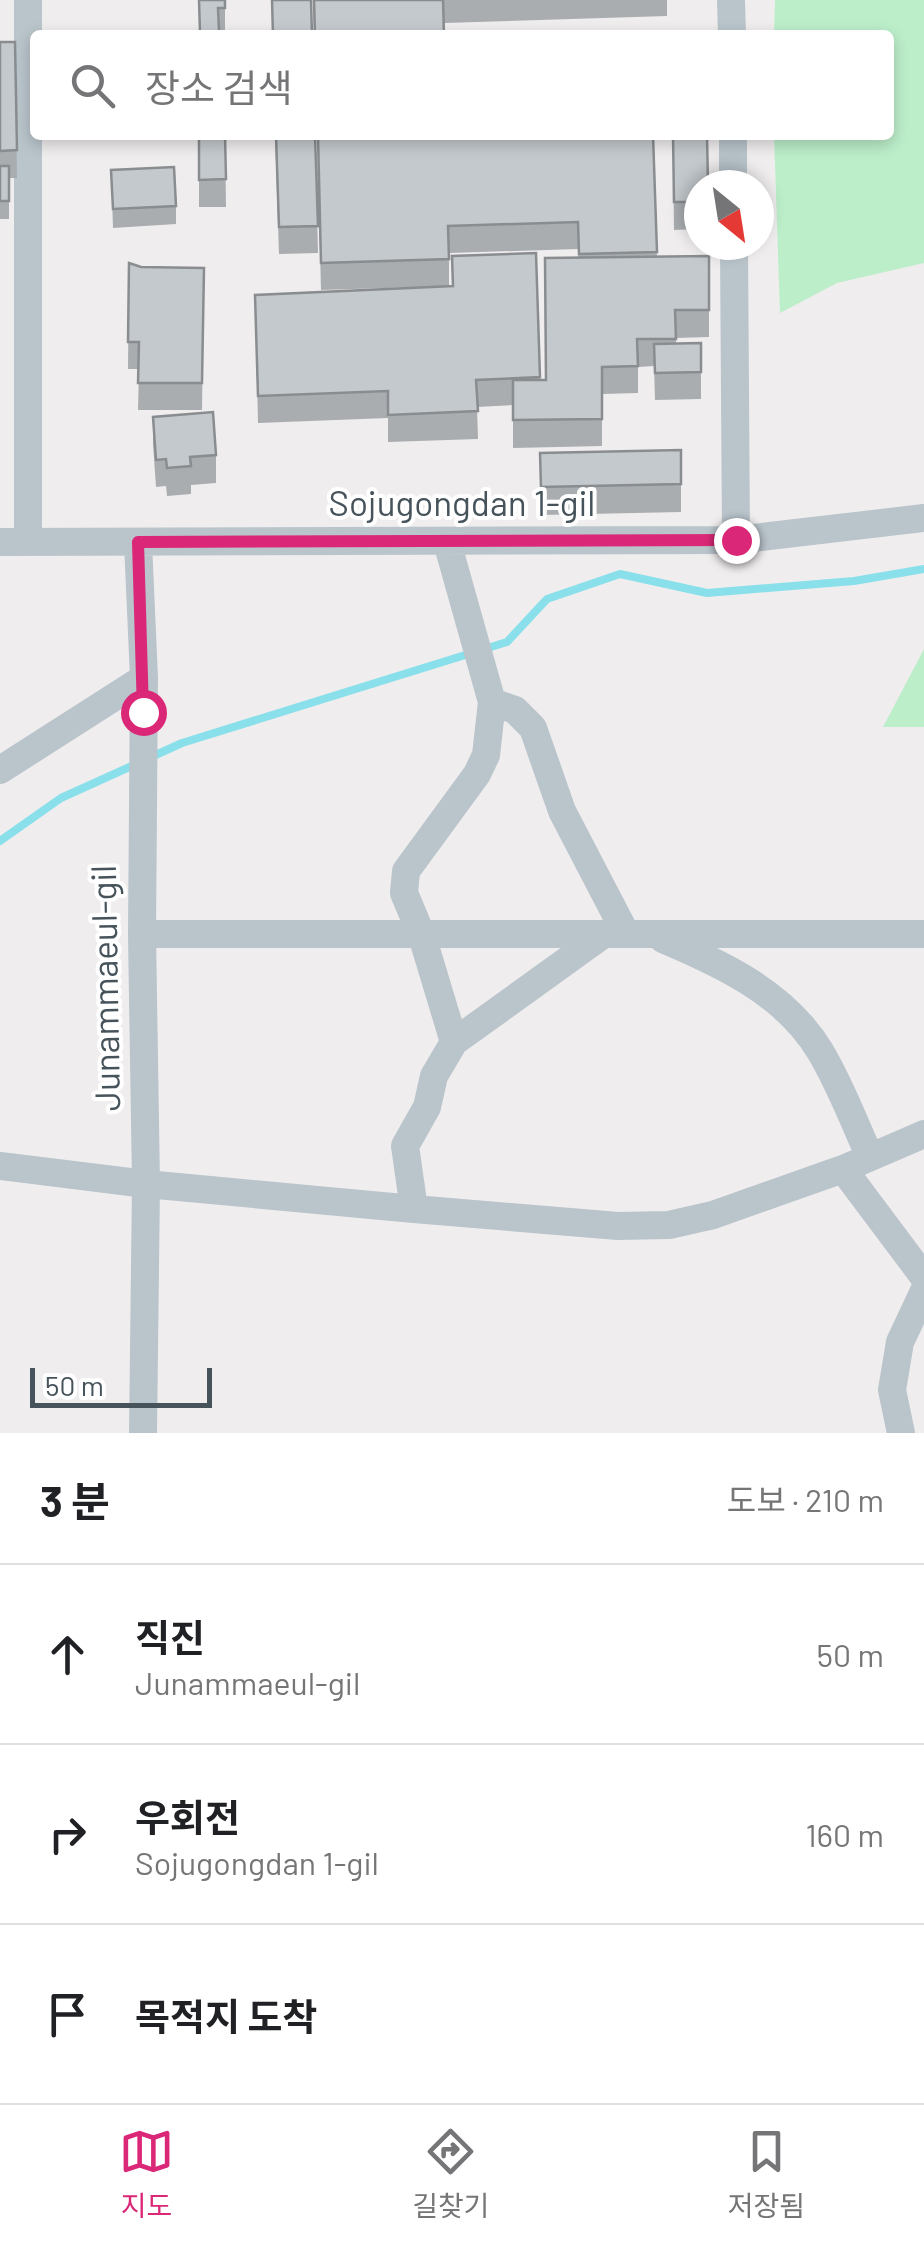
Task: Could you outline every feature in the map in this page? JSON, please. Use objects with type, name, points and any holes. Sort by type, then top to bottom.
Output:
[{"type":"street","points":[[14,542],[28,0]]},
{"type":"street","points":[[732,0],[732,30]]},
{"type":"street","points":[[733,140],[733,170]]},
{"type":"street","points":[[734,260],[736,540]]},
{"type":"street","name":"Sojugongdan 1-gil","points":[[14,542],[736,540],[924,518]]},
{"type":"street","name":"Junammaeul-gil","points":[[138,542],[144,678],[142,934],[146,1184],[142,1433]]},
{"type":"street","points":[[447,542],[492,702],[486,755],[478,774],[406,871],[404,892],[422,936],[454,1042]]},
{"type":"street","points":[[0,770],[144,678]]},
{"type":"street","points":[[492,702],[516,710],[533,728],[562,811],[628,934],[750,980],[804,1029],[820,1051],[870,1157]]},
{"type":"street","points":[[142,934],[924,934]]},
{"type":"street","points":[[414,1209],[405,1146],[427,1107],[434,1076],[454,1042],[628,934]]},
{"type":"street","points":[[0,1166],[414,1209],[618,1226],[669,1225],[713,1215],[844,1169],[924,1134]]},
{"type":"street","points":[[844,1169],[924,1277]]},
{"type":"street","points":[[901,1433],[892,1390],[900,1342],[924,1291]]},
{"type":"green space","points":[[775,0],[924,0],[924,263],[837,283],[780,313],[774,140],[894,140],[894,30],[774,30]]},
{"type":"green space","points":[[924,649],[924,727],[883,727]]},
{"type":"building","points":[[199,0],[225,0],[225,8],[218,8],[219,30],[200,30]]},
{"type":"building","points":[[272,0],[311,0],[312,30],[273,30]]},
{"type":"building","points":[[314,0],[443,0],[444,30],[315,30]]},
{"type":"building","points":[[0,42],[15,42],[17,150],[0,151]]},
{"type":"building","points":[[199,140],[225,140],[226,179],[199,180]]},
{"type":"building","points":[[276,140],[315,140],[318,226],[279,227]]},
{"type":"building","points":[[318,140],[653,140],[657,252],[579,254],[578,222],[448,226],[449,259],[321,263]]},
{"type":"building","points":[[673,140],[707,140],[708,170],[684,170],[684,202],[674,202]]},
{"type":"building","points":[[0,166],[9,166],[9,201],[0,201]]},
{"type":"building","points":[[174,167],[176,206],[113,209],[111,170]]},
{"type":"building","points":[[536,253],[540,377],[476,380],[478,411],[388,415],[388,391],[258,396],[255,295],[453,286],[452,256]]},
{"type":"building","points":[[684,256],[684,260],[709,260],[709,310],[675,310],[676,339],[637,339],[638,366],[602,367],[602,419],[513,420],[513,380],[546,380],[545,258]]},
{"type":"building","points":[[129,263],[141,267],[204,268],[202,383],[138,383],[139,342],[128,342]]},
{"type":"building","points":[[701,343],[701,372],[655,373],[654,344]]},
{"type":"building","points":[[213,412],[216,455],[190,457],[191,466],[167,468],[166,459],[156,460],[153,417]]},
{"type":"building","points":[[681,450],[681,484],[541,487],[540,453]]},
{"type":"waterway","points":[[149,758],[182,743],[507,642],[547,599],[620,574],[707,593],[854,581],[924,569]]},
{"type":"waterway","points":[[0,841],[61,798],[136,764]]},
{"type":"route","points":[[143,712],[138,542],[736,540]]}]
